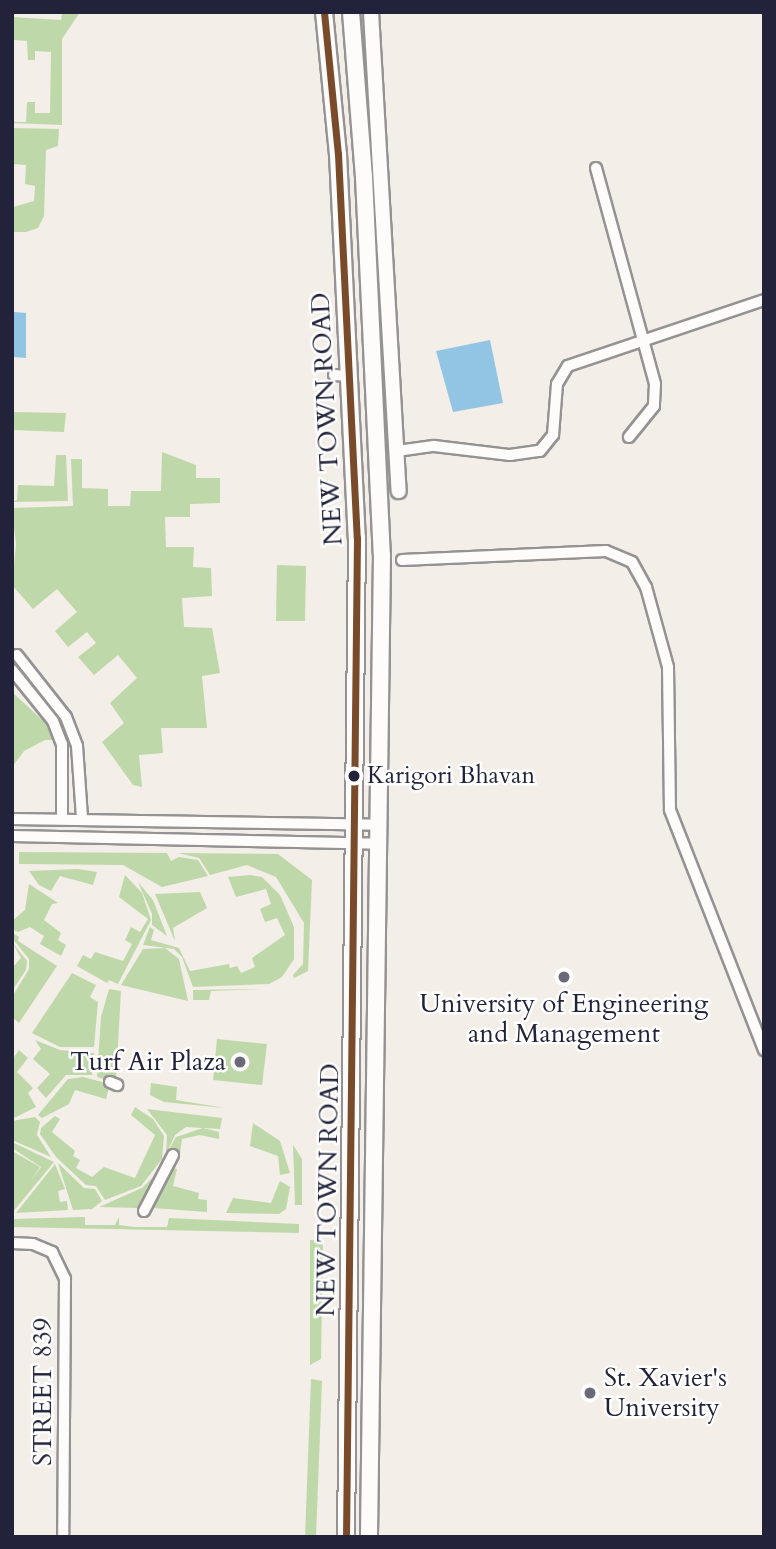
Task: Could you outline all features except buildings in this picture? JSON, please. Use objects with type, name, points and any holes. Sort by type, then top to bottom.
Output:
[{"type":"main road","name":"NEW TOWN ROAD","points":[[324,12],[338,153],[342,376],[357,538],[353,1220],[346,1537]]},
{"type":"main road","name":"NEW TOWN ROAD","points":[[351,12],[364,177],[382,555],[369,1537]]},
{"type":"street","points":[[371,12],[399,491]]},
{"type":"street","points":[[596,169],[655,384],[654,406],[629,437]]},
{"type":"street","points":[[397,451],[435,446],[510,455],[540,451],[553,435],[560,374],[580,361],[764,300]]},
{"type":"street","points":[[402,560],[606,551],[632,562],[646,587],[668,667],[670,810],[764,1050]]},
{"type":"street","points":[[15,651],[66,717],[74,737],[82,818]]},
{"type":"street","points":[[15,651],[12,669],[53,721],[62,744],[62,818]]},
{"type":"street","points":[[12,819],[82,818],[380,825]]},
{"type":"street","points":[[12,836],[380,844]]},
{"type":"street","points":[[144,1211],[173,1156]]},
{"type":"street","points":[[336,1218],[353,1220]]},
{"type":"street","name":"STREET 839","points":[[12,1243],[33,1244],[52,1252],[65,1279],[63,1537]]},
{"type":"green space","points":[[62,12],[80,12],[62,39],[62,125],[12,123],[12,117],[15,122],[26,122],[27,102],[35,102],[35,113],[50,113],[51,52],[35,51],[35,60],[28,60],[27,41],[14,40],[12,48],[12,17],[61,20]]},
{"type":"green space","points":[[12,128],[59,129],[58,146],[46,150],[44,216],[38,228],[26,232],[13,232],[13,207],[34,201],[35,186],[25,184],[26,165],[12,164]]},
{"type":"green space","points":[[12,412],[66,413],[64,432],[12,430]]},
{"type":"green space","points":[[162,452],[196,465],[196,478],[220,478],[220,503],[190,504],[190,517],[165,517],[166,547],[194,547],[193,567],[211,568],[212,596],[182,598],[184,627],[212,628],[220,673],[202,676],[207,728],[161,728],[163,753],[139,755],[142,787],[133,785],[102,742],[124,723],[110,703],[137,678],[118,655],[94,675],[78,657],[96,643],[87,632],[68,647],[55,631],[77,612],[57,589],[33,609],[12,585],[16,544],[12,508],[73,506],[71,459],[82,459],[82,488],[108,489],[108,506],[130,506],[131,491],[161,491]]},
{"type":"green space","points":[[56,455],[66,455],[68,501],[12,502],[17,500],[18,485],[54,486]]},
{"type":"green space","points":[[277,565],[306,566],[305,621],[276,621]]},
{"type":"green space","points":[[12,692],[52,729],[56,740],[45,740],[24,751],[12,767]]},
{"type":"green space","points":[[19,852],[167,853],[171,861],[179,857],[198,860],[208,876],[162,887],[123,865],[19,864]]},
{"type":"green space","points":[[178,853],[278,854],[312,880],[308,971],[294,978],[293,975],[303,964],[304,923],[276,877],[247,865],[210,875],[199,858]]},
{"type":"green space","points":[[78,869],[97,872],[93,885],[60,876],[51,891],[39,885],[29,871]]},
{"type":"green space","points":[[125,875],[142,893],[151,920],[118,984],[109,980],[107,983],[77,966],[83,955],[91,959],[95,952],[123,961],[132,944],[125,940],[131,927],[140,932],[148,919],[119,897]]},
{"type":"green space","points":[[228,877],[262,877],[280,895],[294,927],[294,959],[282,977],[269,984],[193,987],[182,957],[174,949],[143,945],[150,927],[154,930],[151,940],[179,948],[190,971],[229,964],[230,968],[237,966],[241,973],[255,967],[252,958],[285,935],[277,918],[265,922],[260,909],[271,904],[266,889],[236,897]]},
{"type":"green space","points":[[138,882],[153,900],[167,936],[152,925],[152,914]]},
{"type":"green space","points":[[29,884],[58,903],[52,904],[44,920],[61,933],[58,940],[66,945],[61,956],[40,944],[44,936],[30,927],[18,932],[12,929],[12,921],[25,910]]},
{"type":"green space","points":[[200,892],[207,908],[173,928],[175,941],[155,894]]},
{"type":"green space","points":[[13,933],[19,937],[18,941],[57,966],[19,1023],[12,1017],[12,997],[29,969],[29,959],[12,938]]},
{"type":"green space","points":[[12,942],[27,961],[26,970],[12,991],[12,968],[21,958]]},
{"type":"green space","points":[[165,948],[179,959],[188,1001],[121,985],[143,949]]},
{"type":"green space","points":[[72,973],[96,985],[90,997],[98,1002],[94,1047],[60,1047],[32,1033]]},
{"type":"green space","points":[[109,989],[121,991],[116,1080],[111,1081],[97,1077],[101,1017]]},
{"type":"green space","points":[[262,989],[211,991],[209,1000],[193,1000],[193,990]]},
{"type":"green space","name":"Turf Air Plaza","points":[[217,1039],[267,1044],[262,1085],[213,1080]]},
{"type":"green space","points":[[35,1040],[60,1050],[94,1053],[92,1075],[66,1075],[46,1098],[37,1088],[50,1074],[33,1059],[41,1049]]},
{"type":"green space","points":[[19,1050],[28,1058],[17,1072],[33,1088],[28,1093],[36,1107],[12,1119],[12,1060]]},
{"type":"green space","points":[[83,1077],[110,1084],[106,1099],[75,1090],[69,1104],[42,1118],[38,1115],[68,1079]]},
{"type":"green space","points":[[151,1083],[177,1087],[176,1100],[225,1108],[164,1102],[150,1095]]},
{"type":"green space","points":[[135,1107],[153,1119],[164,1136],[162,1159],[141,1186],[105,1200],[96,1186],[86,1185],[56,1157],[40,1134],[41,1128],[55,1116],[60,1119],[52,1132],[75,1151],[73,1156],[80,1160],[76,1168],[92,1177],[104,1167],[135,1178],[155,1135],[131,1115]]},
{"type":"green space","points":[[147,1109],[222,1118],[220,1129],[186,1127],[175,1135],[166,1154],[167,1135]]},
{"type":"green space","points":[[35,1117],[40,1122],[37,1135],[51,1157],[12,1140],[12,1121]]},
{"type":"green space","points":[[253,1123],[280,1141],[290,1173],[280,1175],[278,1156],[250,1146]]},
{"type":"green space","points":[[203,1128],[219,1132],[219,1139],[200,1135],[182,1139],[180,1154],[172,1151],[139,1208],[99,1207],[142,1188],[154,1176],[176,1137]]},
{"type":"green space","points":[[12,1142],[54,1162],[12,1213],[12,1151],[40,1167],[30,1182],[41,1167],[12,1148]]},
{"type":"green space","points":[[293,1145],[302,1159],[302,1205],[295,1205]]},
{"type":"green space","points":[[58,1163],[84,1188],[95,1189],[102,1201],[92,1209],[73,1210]]},
{"type":"green space","points":[[55,1164],[65,1189],[58,1191],[60,1202],[67,1201],[68,1210],[16,1213]]},
{"type":"green space","points":[[173,1168],[177,1169],[173,1186],[199,1193],[198,1199],[207,1200],[207,1212],[153,1208]]},
{"type":"green space","points":[[280,1181],[290,1187],[286,1209],[279,1214],[226,1213],[233,1198],[271,1203]]},
{"type":"green space","points":[[85,1217],[85,1225],[115,1225],[119,1217],[119,1225],[135,1227],[167,1227],[169,1218],[299,1224],[299,1233],[12,1227],[12,1219]]},
{"type":"green space","points":[[310,1240],[323,1241],[321,1359],[310,1365]]},
{"type":"green space","points":[[311,1379],[322,1381],[316,1537],[305,1537]]},
{"type":"water","points":[[14,312],[26,313],[26,358],[13,357]]},
{"type":"water","points":[[490,340],[503,403],[453,412],[436,351]]},
{"type":"transit line","points":[[324,12],[338,154],[357,538],[346,1537]]},
{"type":"place","name":"Karigori Bhavan","points":[[354,776]]},
{"type":"place","name":"University of Engineering and Management","points":[[564,977]]},
{"type":"place","name":"Turf Air Plaza","points":[[240,1062]]},
{"type":"place","name":"St. Xavier's University","points":[[590,1393]]}]
